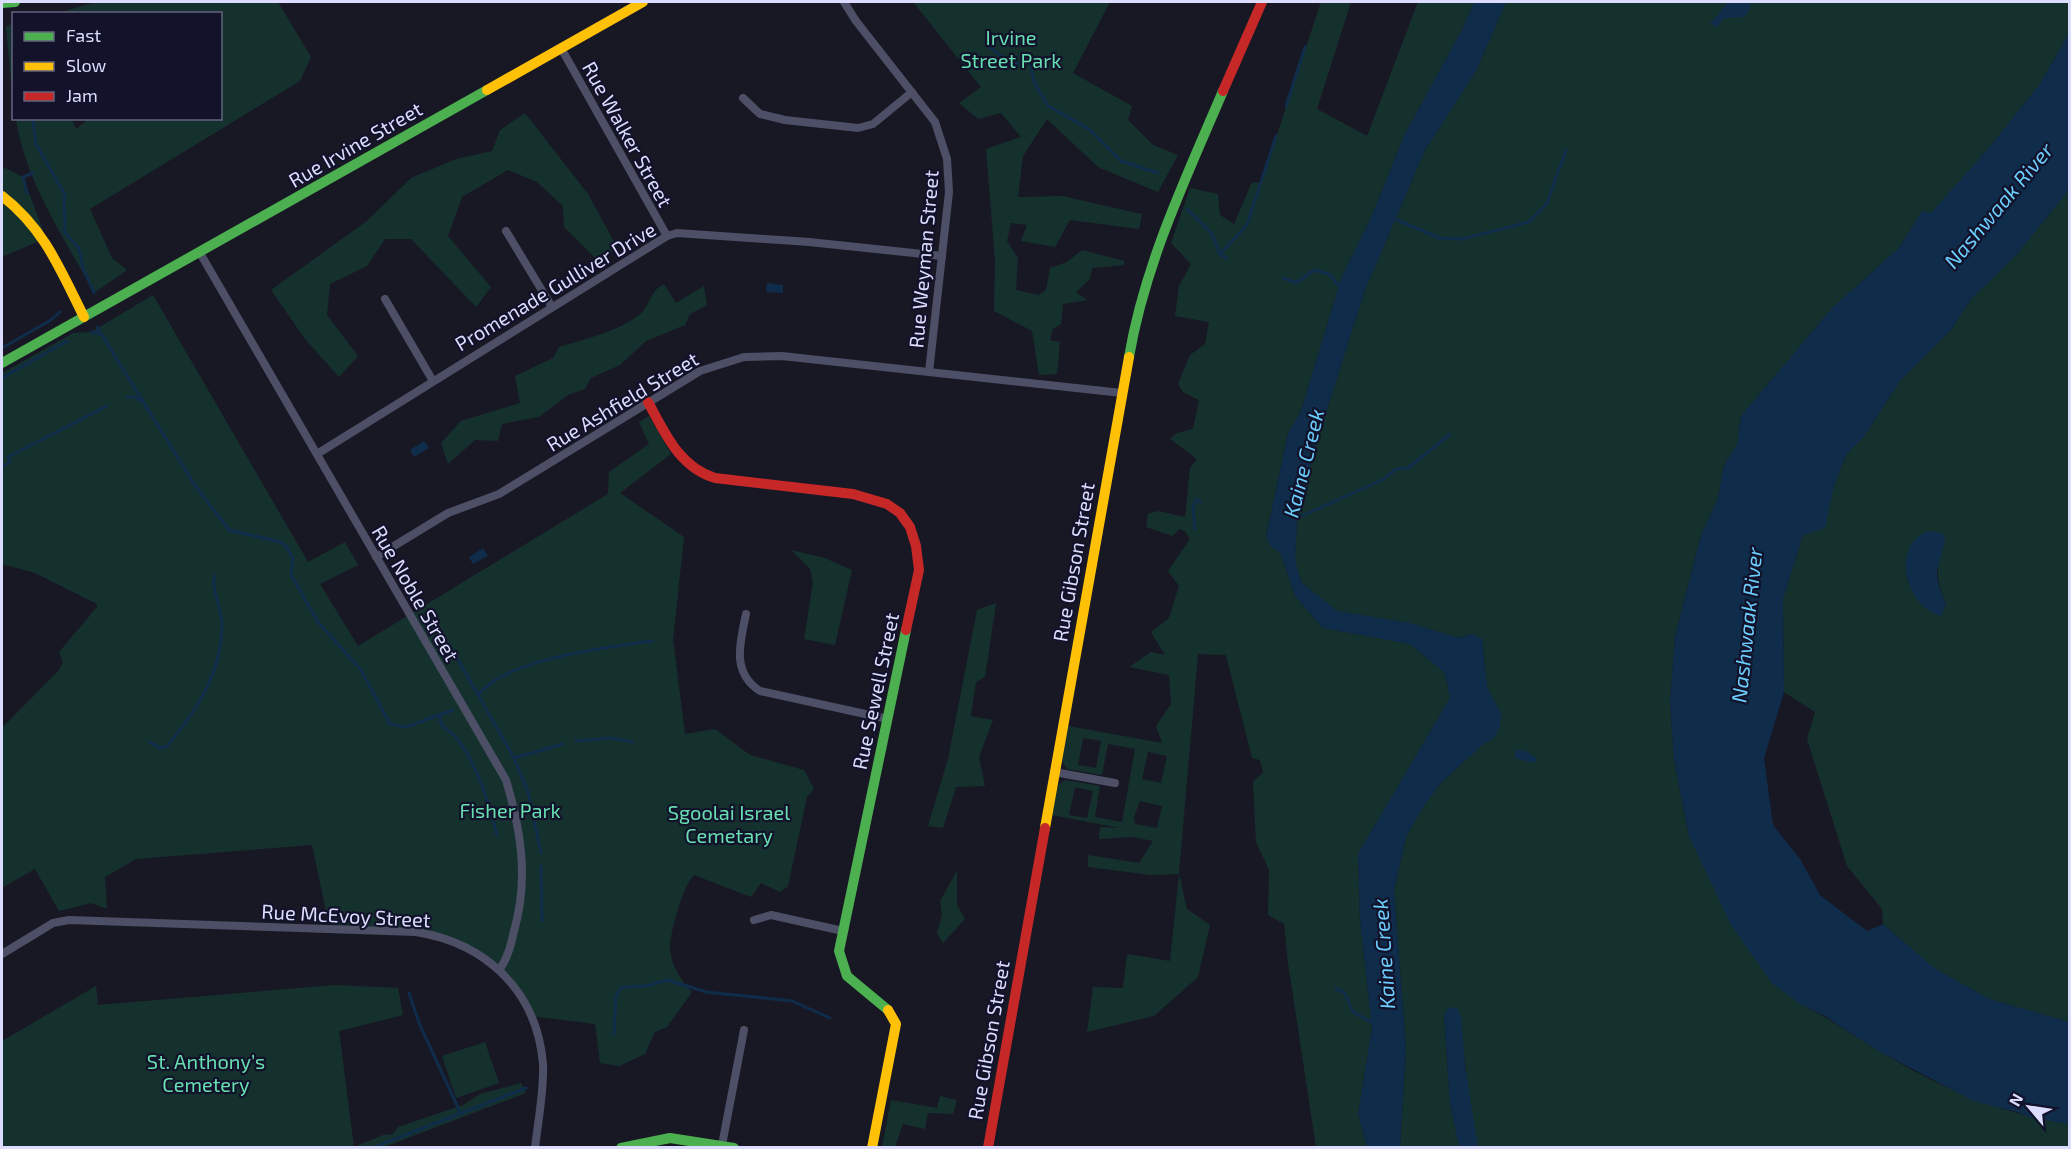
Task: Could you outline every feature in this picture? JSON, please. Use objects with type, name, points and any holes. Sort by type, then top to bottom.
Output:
[{"type":"street","points":[[2,3],[15,2]]},
{"type":"street","name":"Rue Irvine Street","points":[[2,363],[643,2]]},
{"type":"street","name":"Rue Weyman Street","points":[[844,2],[935,122],[947,159],[949,192],[929,372]]},
{"type":"street","name":"Rue Gibson Street","points":[[988,1148],[1136,316],[1156,250],[1182,184],[1262,2]]},
{"type":"street","name":"Rue Walker Street","points":[[561,48],[667,236]]},
{"type":"street","points":[[743,98],[760,114],[785,120],[858,128],[873,124],[912,92]]},
{"type":"street","points":[[2,196],[22,210],[46,238],[84,317]]},
{"type":"street","points":[[506,231],[552,307]]},
{"type":"street","name":"Promenade Gulliver Drive","points":[[317,454],[667,236],[677,232],[942,256]]},
{"type":"street","name":"Rue Noble Street","points":[[200,253],[496,761],[511,798],[523,860],[522,897],[506,960],[500,969]]},
{"type":"street","points":[[385,299],[433,381]]},
{"type":"street","name":"Rue Ashfield Street","points":[[376,556],[448,513],[499,494],[700,371],[744,357],[782,356],[1122,393]]},
{"type":"street","name":"Rue Sewell Street","points":[[648,402],[683,460],[689,467],[705,477],[871,496],[899,513],[916,540],[919,570],[843,931],[840,960],[847,977],[858,988],[889,1008],[896,1024],[872,1148]]},
{"type":"street","points":[[746,614],[740,661],[742,674],[750,684],[760,691],[888,719]]},
{"type":"street","points":[[1054,772],[1115,783]]},
{"type":"street","points":[[754,920],[771,915],[843,931]]},
{"type":"street","name":"Rue McEvoy Street","points":[[2,954],[53,923],[69,920],[284,926],[433,935],[471,949],[500,969],[527,1009],[540,1045],[542,1084],[535,1148]]},
{"type":"street","points":[[722,1145],[744,1030]]},
{"type":"street","points":[[621,1148],[669,1138],[734,1148]]},
{"type":"green space","points":[[96,2],[278,2],[311,57],[300,81],[90,209],[112,258],[127,270],[94,293],[37,187],[21,143],[16,120],[72,120],[76,129],[86,121],[84,120],[222,120],[222,12],[61,12]]},
{"type":"green space","name":"Irvine Street Park","points":[[913,2],[1110,2],[1073,73],[1132,106],[1128,120],[1153,145],[1178,155],[1158,192],[1098,167],[1047,119],[1023,156],[1018,197],[1062,196],[1142,214],[1139,229],[1070,220],[1055,247],[1021,241],[1027,225],[1011,223],[1007,241],[1018,258],[1016,290],[1039,295],[1046,290],[1050,268],[1067,262],[1082,250],[1124,261],[1124,265],[1092,268],[1090,279],[1076,292],[1087,300],[1063,304],[1061,324],[1053,329],[1050,340],[1060,342],[1057,374],[1039,375],[1032,331],[994,311],[995,260],[986,149],[1021,137],[1001,113],[978,119],[959,103],[981,87]]},
{"type":"green space","points":[[1321,2],[1351,2],[1317,109],[1367,136],[1418,2],[1474,2],[1463,28],[1404,136],[1374,211],[1341,279],[1301,411],[1288,433],[1266,536],[1270,545],[1281,554],[1295,596],[1323,628],[1410,644],[1445,673],[1450,698],[1358,854],[1360,920],[1372,1028],[1358,1114],[1367,1147],[1316,1147],[1284,924],[1268,915],[1269,870],[1256,842],[1253,781],[1263,773],[1260,760],[1252,758],[1226,655],[1198,654],[1179,873],[1187,909],[1210,925],[1198,977],[1154,1016],[1087,1032],[1093,987],[1123,988],[1127,954],[1170,961],[1179,874],[1151,875],[1088,867],[1088,855],[1139,863],[1153,841],[1133,837],[1099,839],[1100,827],[1120,828],[1052,815],[1058,785],[1065,780],[1100,786],[1095,817],[1122,822],[1135,749],[1108,744],[1102,775],[1067,769],[1062,761],[1068,726],[1162,743],[1156,726],[1171,704],[1169,675],[1129,667],[1151,652],[1165,655],[1151,632],[1169,618],[1179,586],[1168,571],[1190,539],[1185,531],[1179,529],[1173,536],[1146,527],[1148,514],[1158,511],[1185,517],[1190,468],[1197,459],[1170,439],[1177,433],[1193,429],[1199,400],[1183,392],[1178,384],[1190,355],[1205,344],[1209,322],[1175,316],[1179,286],[1191,264],[1171,243],[1190,188],[1218,194],[1220,215],[1234,224],[1252,182],[1261,183]],"holes":[[[1083,738],[1101,741],[1096,768],[1078,765]],[[1148,752],[1167,756],[1161,783],[1142,779]],[[1075,787],[1093,791],[1087,818],[1069,815]],[[1140,801],[1162,806],[1157,828],[1135,824],[1134,817]]]},
{"type":"green space","points":[[1506,2],[2069,2],[2069,33],[2040,84],[1931,214],[1922,211],[1899,248],[1833,307],[1741,416],[1737,445],[1724,465],[1718,498],[1701,535],[1675,637],[1670,700],[1674,760],[1689,836],[1800,1004],[1901,1064],[1947,1087],[1995,1106],[2069,1124],[2069,1147],[1473,1147],[1465,1062],[1447,1009],[1444,1015],[1450,1103],[1459,1147],[1400,1147],[1406,1048],[1394,891],[1406,837],[1421,810],[1439,785],[1482,745],[1494,738],[1501,714],[1487,687],[1482,639],[1473,634],[1459,638],[1409,623],[1337,611],[1301,582],[1295,560],[1297,518],[1314,450],[1365,290],[1425,150],[1476,71]]},
{"type":"green space","points":[[12,24],[12,92],[6,27]]},
{"type":"green space","points":[[525,113],[588,194],[617,247],[600,263],[564,227],[563,206],[537,182],[508,170],[462,197],[448,236],[491,287],[476,307],[411,239],[385,239],[367,266],[330,284],[327,315],[358,356],[339,377],[305,339],[271,290],[367,221],[411,178],[456,159],[492,151],[500,130]]},
{"type":"green space","points":[[2,156],[3,167],[23,177],[46,238],[2,257]]},
{"type":"green space","points":[[2069,190],[2069,1022],[1989,999],[1934,968],[1883,924],[1882,909],[1847,866],[1807,739],[1815,712],[1784,692],[1783,599],[1803,535],[1834,486],[1846,455],[1865,435],[1900,381],[1951,330],[1971,299],[2016,255]],"holes":[[[1944,544],[1938,574],[1940,589],[1946,604],[1907,581]]]},
{"type":"green space","points":[[664,284],[676,303],[704,286],[707,305],[690,314],[685,325],[646,341],[620,365],[591,378],[585,389],[568,395],[539,417],[502,424],[498,441],[475,440],[448,464],[441,443],[461,421],[520,403],[515,376],[553,358],[559,347],[600,335],[629,322],[642,313],[655,291]]},
{"type":"green space","points":[[153,295],[308,562],[345,542],[358,565],[320,584],[358,646],[608,494],[609,472],[649,444],[639,422],[649,416],[671,454],[620,493],[684,537],[673,640],[685,734],[715,729],[750,755],[804,770],[814,789],[807,797],[788,886],[780,892],[761,883],[751,897],[694,875],[690,881],[678,908],[670,953],[677,972],[692,992],[667,1027],[655,1032],[645,1054],[619,1066],[600,1063],[595,1024],[530,1016],[500,970],[433,935],[334,928],[332,917],[327,916],[312,845],[136,859],[105,877],[107,909],[91,903],[59,911],[35,869],[2,888],[2,728],[59,670],[63,662],[59,652],[97,607],[97,604],[35,573],[2,564],[2,373],[73,333],[91,332]]},
{"type":"green space","points":[[791,550],[825,558],[852,570],[835,645],[804,639],[813,582],[810,569]]},
{"type":"green space","points":[[996,603],[985,677],[976,682],[971,716],[993,720],[979,757],[985,786],[956,787],[943,828],[928,826],[948,759],[977,610]]},
{"type":"green space","points":[[957,871],[957,905],[965,919],[943,943],[937,933],[942,915],[940,901]]},
{"type":"green space","name":"St. Anthony’s Cemetery","points":[[335,985],[398,988],[403,1015],[339,1031],[354,1147],[2,1147],[2,1041],[96,986],[98,1005]]},
{"type":"green space","points":[[485,1042],[499,1083],[456,1098],[442,1056]]},
{"type":"green space","points":[[521,1083],[526,1093],[384,1147],[354,1147],[383,1135],[393,1134],[398,1127],[463,1105],[480,1094]]},
{"type":"green space","points":[[940,1096],[957,1100],[953,1114],[928,1113],[925,1129],[903,1124],[895,1147],[882,1147],[891,1100],[937,1108]]},
{"type":"water","name":"Kaine Creek","points":[[1474,2],[1506,2],[1476,71],[1425,150],[1365,290],[1314,450],[1297,521],[1295,560],[1301,582],[1337,611],[1409,623],[1459,638],[1473,634],[1482,639],[1487,687],[1501,714],[1500,727],[1494,738],[1482,745],[1439,785],[1421,810],[1406,837],[1394,891],[1406,1048],[1400,1147],[1367,1147],[1358,1114],[1372,1028],[1360,920],[1358,854],[1450,698],[1445,673],[1410,644],[1323,628],[1295,596],[1281,554],[1270,545],[1266,537],[1288,433],[1301,411],[1341,279],[1374,211],[1404,136],[1463,28]]},
{"type":"water","points":[[1728,2],[1750,2],[1751,7],[1744,17],[1724,18],[1717,27],[1710,24]]},
{"type":"water","name":"Nashwaak River","points":[[2069,33],[2069,190],[2016,255],[1971,299],[1951,330],[1900,381],[1865,435],[1846,455],[1834,486],[1825,528],[1803,535],[1783,599],[1784,692],[1764,758],[1773,825],[1800,859],[1820,895],[1867,931],[1883,924],[1934,968],[1989,999],[2069,1022],[2069,1124],[2032,1118],[1974,1101],[1880,1052],[1823,1015],[1800,1004],[1772,983],[1731,925],[1689,836],[1674,760],[1670,700],[1675,637],[1701,535],[1718,498],[1724,465],[1737,445],[1741,416],[1833,307],[1899,248],[1922,211],[1931,213],[1987,150],[2040,84]]},
{"type":"water","points":[[767,283],[783,285],[783,293],[766,292]]},
{"type":"water","points":[[424,441],[429,448],[414,457],[410,450]]},
{"type":"water","points":[[1928,531],[1942,533],[1945,538],[1937,570],[1938,583],[1946,604],[1941,616],[1918,601],[1907,575],[1906,562],[1909,549],[1916,539]]},
{"type":"water","points":[[483,548],[488,556],[473,564],[469,557]]},
{"type":"water","points":[[1515,750],[1526,751],[1536,758],[1535,763],[1515,758]]},
{"type":"water","points":[[1453,1007],[1458,1009],[1461,1016],[1465,1066],[1478,1147],[1459,1147],[1450,1103],[1444,1015],[1447,1009]]},
{"type":"waterway","points":[[988,46],[1013,64],[1030,62],[1034,82],[1048,106],[1089,129],[1121,161],[1158,173]]},
{"type":"waterway","points":[[1286,106],[1305,47]]},
{"type":"waterway","points":[[33,120],[36,144],[65,195],[64,232],[79,248],[83,268],[94,293]]},
{"type":"waterway","points":[[1220,254],[1247,225],[1276,136]]},
{"type":"waterway","points":[[1397,220],[1439,238],[1462,239],[1529,222],[1547,203],[1566,150]]},
{"type":"waterway","points":[[27,193],[23,177],[33,173]]},
{"type":"waterway","points":[[1187,209],[1212,234],[1220,254],[1226,258]]},
{"type":"waterway","points":[[1284,278],[1296,283],[1314,270],[1329,274],[1339,286]]},
{"type":"waterway","points":[[2,348],[51,320],[60,312]]},
{"type":"waterway","points":[[97,327],[194,484],[229,530],[280,542],[286,546],[293,558],[291,575],[318,622],[361,670],[390,724],[406,727],[453,710]]},
{"type":"waterway","points":[[91,332],[101,334]]},
{"type":"waterway","points":[[2,378],[67,341]]},
{"type":"waterway","points":[[127,397],[134,397],[142,401]]},
{"type":"waterway","points":[[2,467],[10,462],[8,457],[107,406]]},
{"type":"waterway","name":"Kaine Creek","points":[[1297,518],[1382,480],[1396,469],[1408,468],[1450,434]]},
{"type":"waterway","points":[[1195,529],[1193,508],[1196,499],[1200,502]]},
{"type":"waterway","points":[[149,742],[160,748],[166,747],[197,706],[212,676],[221,644],[222,626],[214,586],[215,576]]},
{"type":"waterway","points":[[436,624],[445,639]]},
{"type":"waterway","points":[[478,695],[491,683],[510,672],[533,664],[585,651],[652,641]]},
{"type":"waterway","points":[[452,649],[514,758],[528,792],[541,853]]},
{"type":"waterway","points":[[439,715],[442,726],[462,745],[478,775],[497,835]]},
{"type":"waterway","points":[[576,741],[611,738],[632,742]]},
{"type":"waterway","points":[[514,758],[563,744]]},
{"type":"waterway","points":[[541,866],[542,921]]},
{"type":"waterway","points":[[614,1034],[616,995],[622,987],[645,986],[668,980],[706,992],[792,1001],[830,1018]]},
{"type":"waterway","points":[[1336,989],[1344,992],[1353,1012],[1371,1022]]},
{"type":"waterway","points":[[409,993],[419,1023],[460,1112]]},
{"type":"waterway","points":[[372,1148],[526,1088]]},
{"type":"traffic: fast","points":[[2,3],[15,2]]},
{"type":"traffic: fast","points":[[2,363],[487,90]]},
{"type":"traffic: fast","points":[[1129,357],[1136,322],[1156,254],[1223,91]]},
{"type":"traffic: fast","points":[[888,1010],[847,976],[839,951],[906,630]]},
{"type":"traffic: fast","points":[[621,1148],[670,1138],[734,1148]]},
{"type":"traffic: slow","points":[[487,90],[643,2]]},
{"type":"traffic: slow","points":[[2,196],[17,208],[40,236],[59,267],[84,317]]},
{"type":"traffic: slow","points":[[1045,828],[1129,357]]},
{"type":"traffic: slow","points":[[872,1148],[896,1024],[888,1010]]},
{"type":"traffic: jam","points":[[1223,91],[1262,2]]},
{"type":"traffic: jam","points":[[648,402],[674,448],[702,473],[715,478],[853,494],[887,504],[900,513],[910,527],[916,546],[919,570],[906,630]]},
{"type":"traffic: jam","points":[[988,1148],[1045,828]]},
{"type":"park label","name":"Fisher Park","points":[[510,810]]},
{"type":"park label","name":"Sgoolai Israel Cemetary","points":[[729,824]]}]
